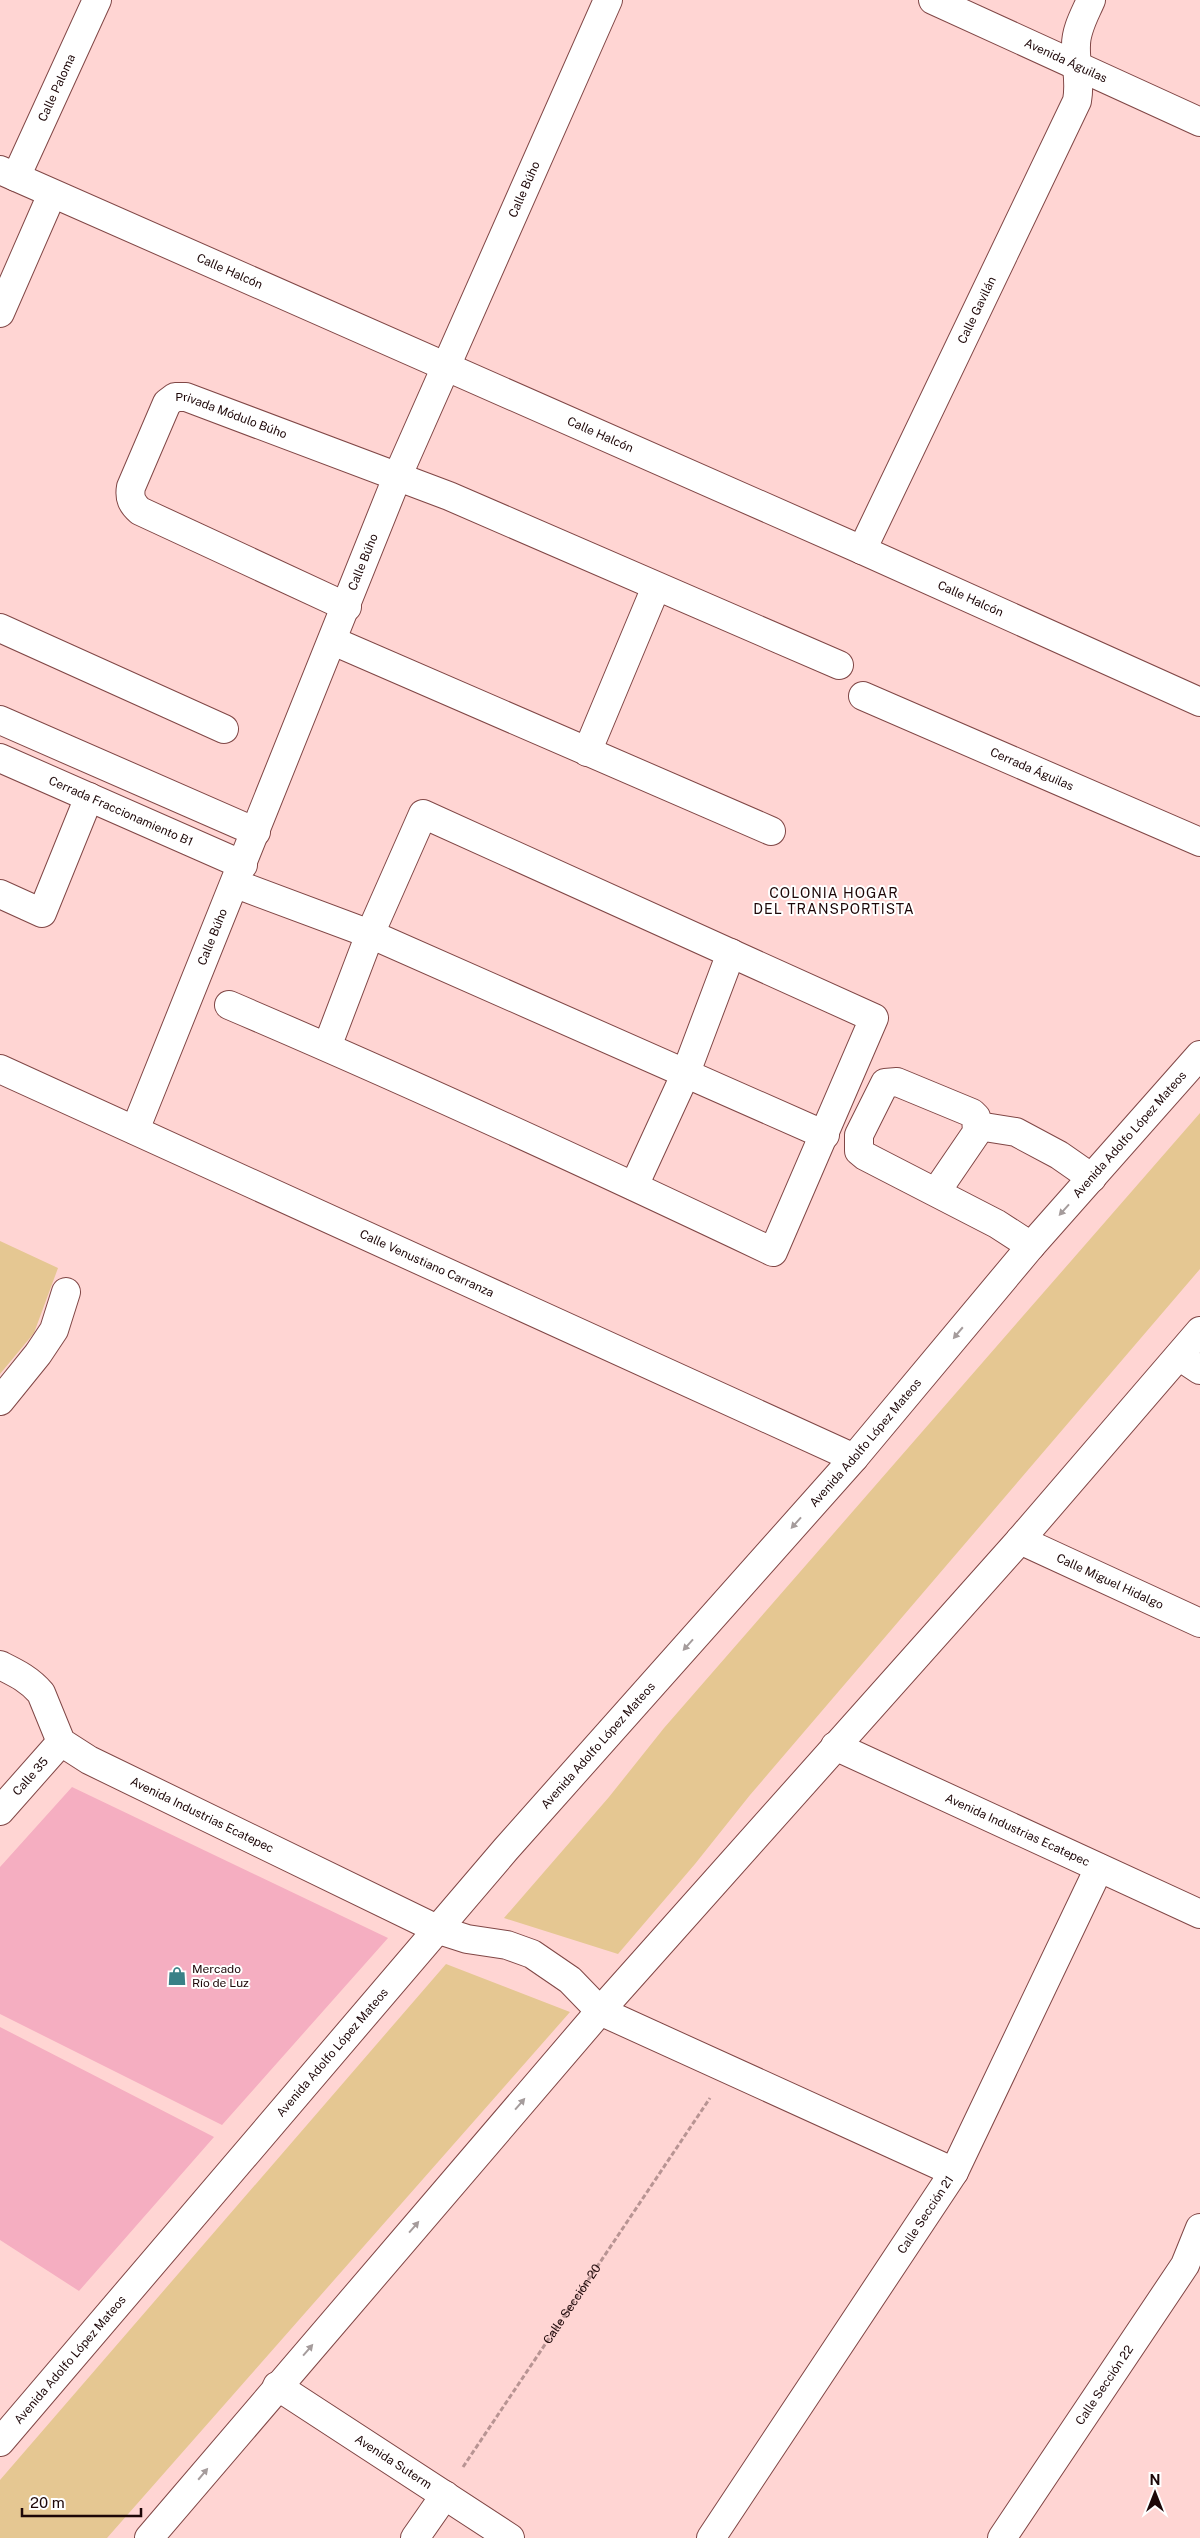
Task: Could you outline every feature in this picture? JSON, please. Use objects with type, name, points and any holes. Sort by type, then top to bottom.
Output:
[{"type":"street","name":"Calle Paloma","points":[[8,174],[97,0]]},
{"type":"street","name":"Calle Búho","points":[[135,1130],[347,607],[398,475],[608,0]]},
{"type":"street","name":"Avenida Águilas","points":[[933,0],[1200,122]]},
{"type":"street","name":"Calle Gavilán","points":[[862,550],[1077,101],[1080,85],[1076,45],[1078,29],[1091,0]]},
{"type":"street","name":"Calle Halcón","points":[[8,174],[862,550],[1200,702]]},
{"type":"street","points":[[2,305],[52,194]]},
{"type":"street","name":"Privada Módulo Búho","points":[[347,607],[140,511],[131,501],[131,487],[166,403],[180,396],[398,475],[839,666]]},
{"type":"street","points":[[587,752],[656,587]]},
{"type":"street","points":[[0,628],[224,729]]},
{"type":"street","points":[[333,641],[771,831]]},
{"type":"street","name":"Cerrada Águilas","points":[[863,696],[1200,842]]},
{"type":"street","points":[[0,720],[256,832]]},
{"type":"street","name":"Cerrada Fraccionamiento B1","points":[[0,758],[89,797],[239,874],[825,1136]]},
{"type":"street","points":[[0,894],[42,913],[89,797]]},
{"type":"street","points":[[229,1005],[327,1047],[634,1186],[773,1252],[825,1136],[874,1018],[423,814],[370,934],[327,1047]]},
{"type":"street","points":[[634,1186],[685,1075],[731,953]]},
{"type":"street","name":"Avenida Adolfo López Mateos","points":[[0,2442],[440,1930],[506,1849],[854,1458],[1031,1246],[1200,1055]]},
{"type":"street","name":"Calle Venustiano Carranza","points":[[0,1069],[854,1458]]},
{"type":"street","points":[[936,1192],[977,1132],[976,1117],[972,1113],[897,1082],[889,1082],[882,1086],[859,1135],[859,1151],[936,1192],[997,1224],[1031,1246]]},
{"type":"street","points":[[978,1126],[1016,1132],[1059,1154],[1092,1178]]},
{"type":"street","points":[[0,1400],[38,1354],[54,1330],[66,1292]]},
{"type":"street","points":[[149,2538],[277,2386],[600,2011],[834,1746],[1020,1540],[1190,1363],[1200,1331]]},
{"type":"street","name":"Calle Miguel Hidalgo","points":[[1020,1540],[1200,1623]]},
{"type":"street","points":[[0,1665],[24,1676],[41,1693],[61,1742]]},
{"type":"street","name":"Avenida Industrias Ecatepec","points":[[61,1742],[89,1760],[440,1930],[467,1939],[507,1945],[532,1954],[570,1980],[582,1995],[600,2011],[954,2172]]},
{"type":"street","name":"Calle 35","points":[[0,1811],[61,1742]]},
{"type":"street","name":"Avenida Industrias Ecatepec","points":[[834,1746],[1200,1914]]},
{"type":"street","name":"Calle Sección 21","points":[[711,2538],[954,2172],[1099,1868]]},
{"type":"street","name":"Calle Sección 22","points":[[1002,2538],[1192,2269],[1200,2228]]},
{"type":"street","name":"Avenida Suterm","points":[[277,2386],[510,2538]]},
{"type":"street","points":[[415,2538],[445,2495]]},
{"type":"path","name":"Calle Sección 20","points":[[445,2495],[730,2069]]},
{"type":"shaded area","points":[[1200,1113],[1200,1269],[750,1795],[695,1864],[618,1954],[504,1918],[609,1797],[664,1728]]},
{"type":"shaded area","points":[[0,1241],[58,1268],[34,1333],[0,1374]]},
{"type":"shaded area","points":[[446,1964],[570,2012],[107,2538],[0,2538],[0,2480]]},
{"type":"building","name":"Mercado Río de Luz","points":[[72,1787],[388,1938],[222,2125],[0,2014],[0,1867]]},
{"type":"building","points":[[0,2027],[214,2137],[79,2291],[0,2240]]},
{"type":"place","name":"Mercado Río de Luz","points":[[177,1976]]},
{"type":"district","name":"COLONIA HOGAR DEL TRANSPORTISTA","points":[[834,902]]}]
